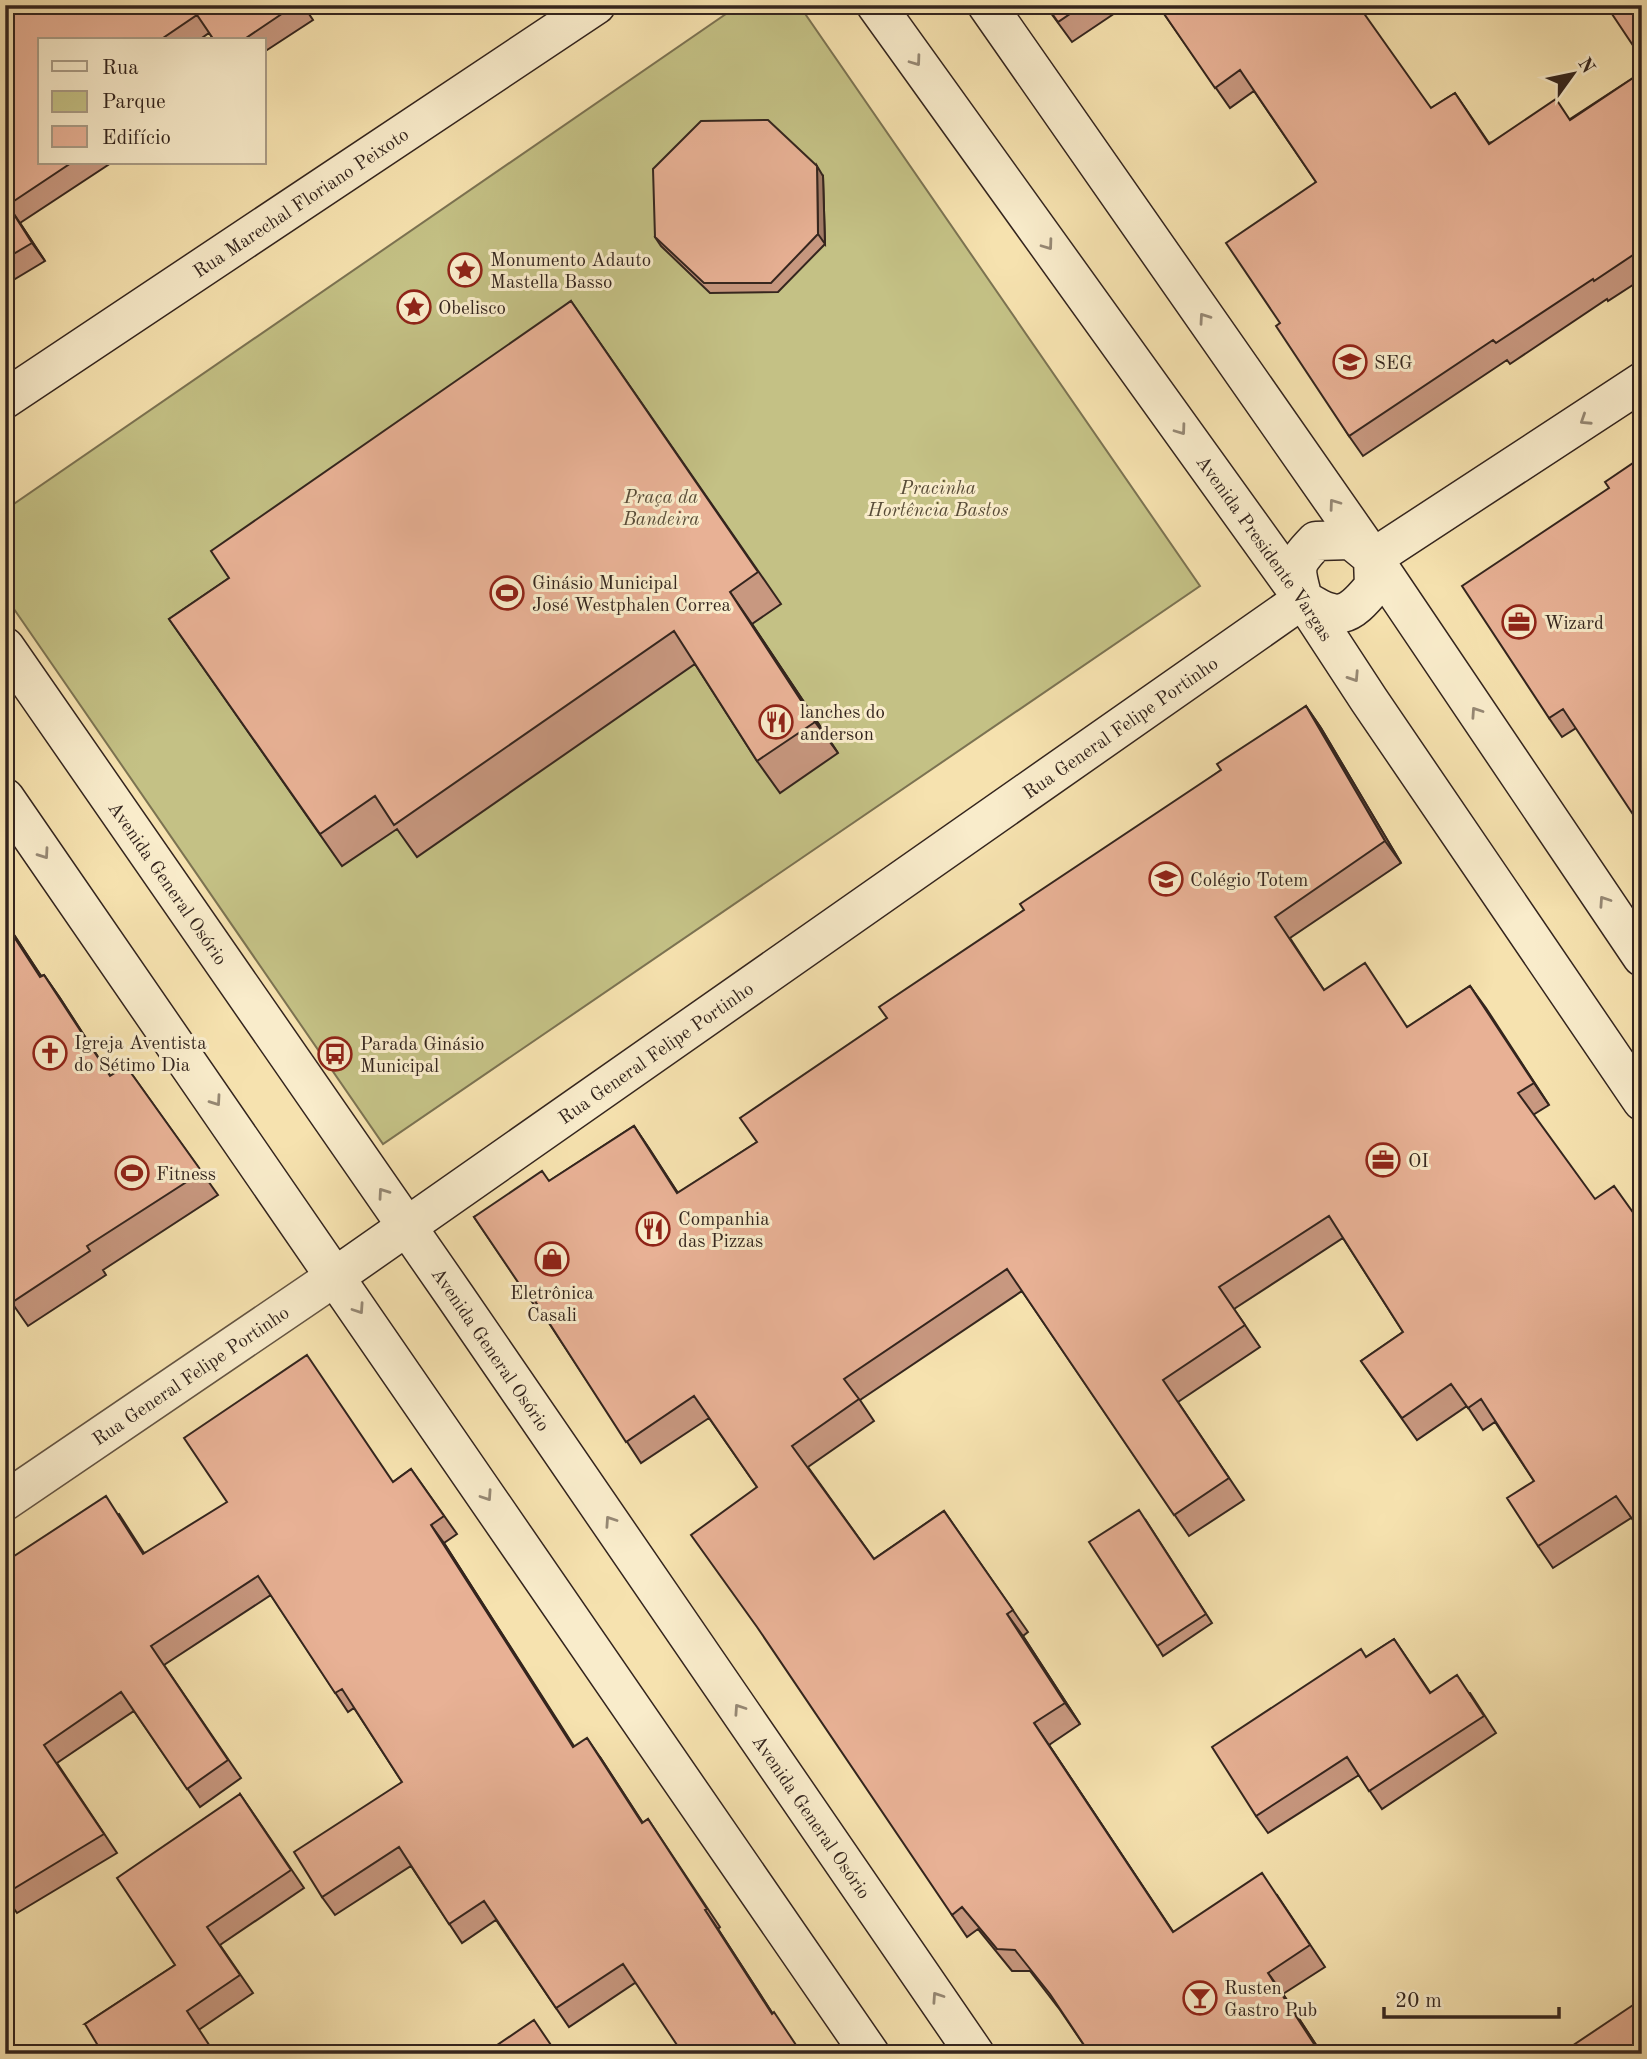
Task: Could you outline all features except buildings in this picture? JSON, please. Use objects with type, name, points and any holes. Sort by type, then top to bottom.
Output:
[{"type":"street","name":"Rua Marechal Floriano Peixoto","points":[[5,399],[596,5]]},
{"type":"street","name":"Avenida Presidente Vargas","points":[[876,5],[1303,599],[1642,1101]]},
{"type":"street","points":[[987,5],[1373,558],[1642,957]]},
{"type":"street","points":[[1373,558],[1642,382]]},
{"type":"street","points":[[1351,540],[1373,558],[1374,586],[1359,605],[1342,614],[1325,614],[1303,599],[1296,570],[1300,557],[1316,541],[1351,540]]},
{"type":"street","name":"Rua General Felipe Portinho","points":[[5,1502],[407,1227],[1303,599]]},
{"type":"street","name":"Avenida General Osório","points":[[5,647],[975,2054]]},
{"type":"street","points":[[5,798],[870,2054]]},
{"type":"green space","name":"Praça da Bandeira","points":[[739,5],[799,5],[1200,586],[383,1144],[5,596],[5,510]]},
{"type":"place","name":"Monumento Adauto Mastella Basso","points":[[465,270]]},
{"type":"place","name":"Obelisco","points":[[414,307]]},
{"type":"place","name":"SEG","points":[[1350,362]]},
{"type":"place","name":"Ginásio Municipal José Westphalen Correa","points":[[507,593]]},
{"type":"place","name":"Wizard","points":[[1519,622]]},
{"type":"place","name":"lanches do anderson","points":[[776,722]]},
{"type":"place","name":"Colégio Totem","points":[[1166,879]]},
{"type":"place","name":"Igreja Aventista do Sétimo Dia","points":[[50,1053]]},
{"type":"place","name":"Parada Ginásio Municipal","points":[[335,1054]]},
{"type":"place","name":"OI","points":[[1383,1160]]},
{"type":"place","name":"Fitness","points":[[132,1173]]},
{"type":"place","name":"Companhia das Pizzas","points":[[653,1229]]},
{"type":"place","name":"Eletrônica Casali","points":[[552,1259]]},
{"type":"place","name":"Rusten Gastro Pub","points":[[1200,1998]]},
{"type":"park label","name":"Pracinha Hortência Bastos","points":[[938,498]]}]
